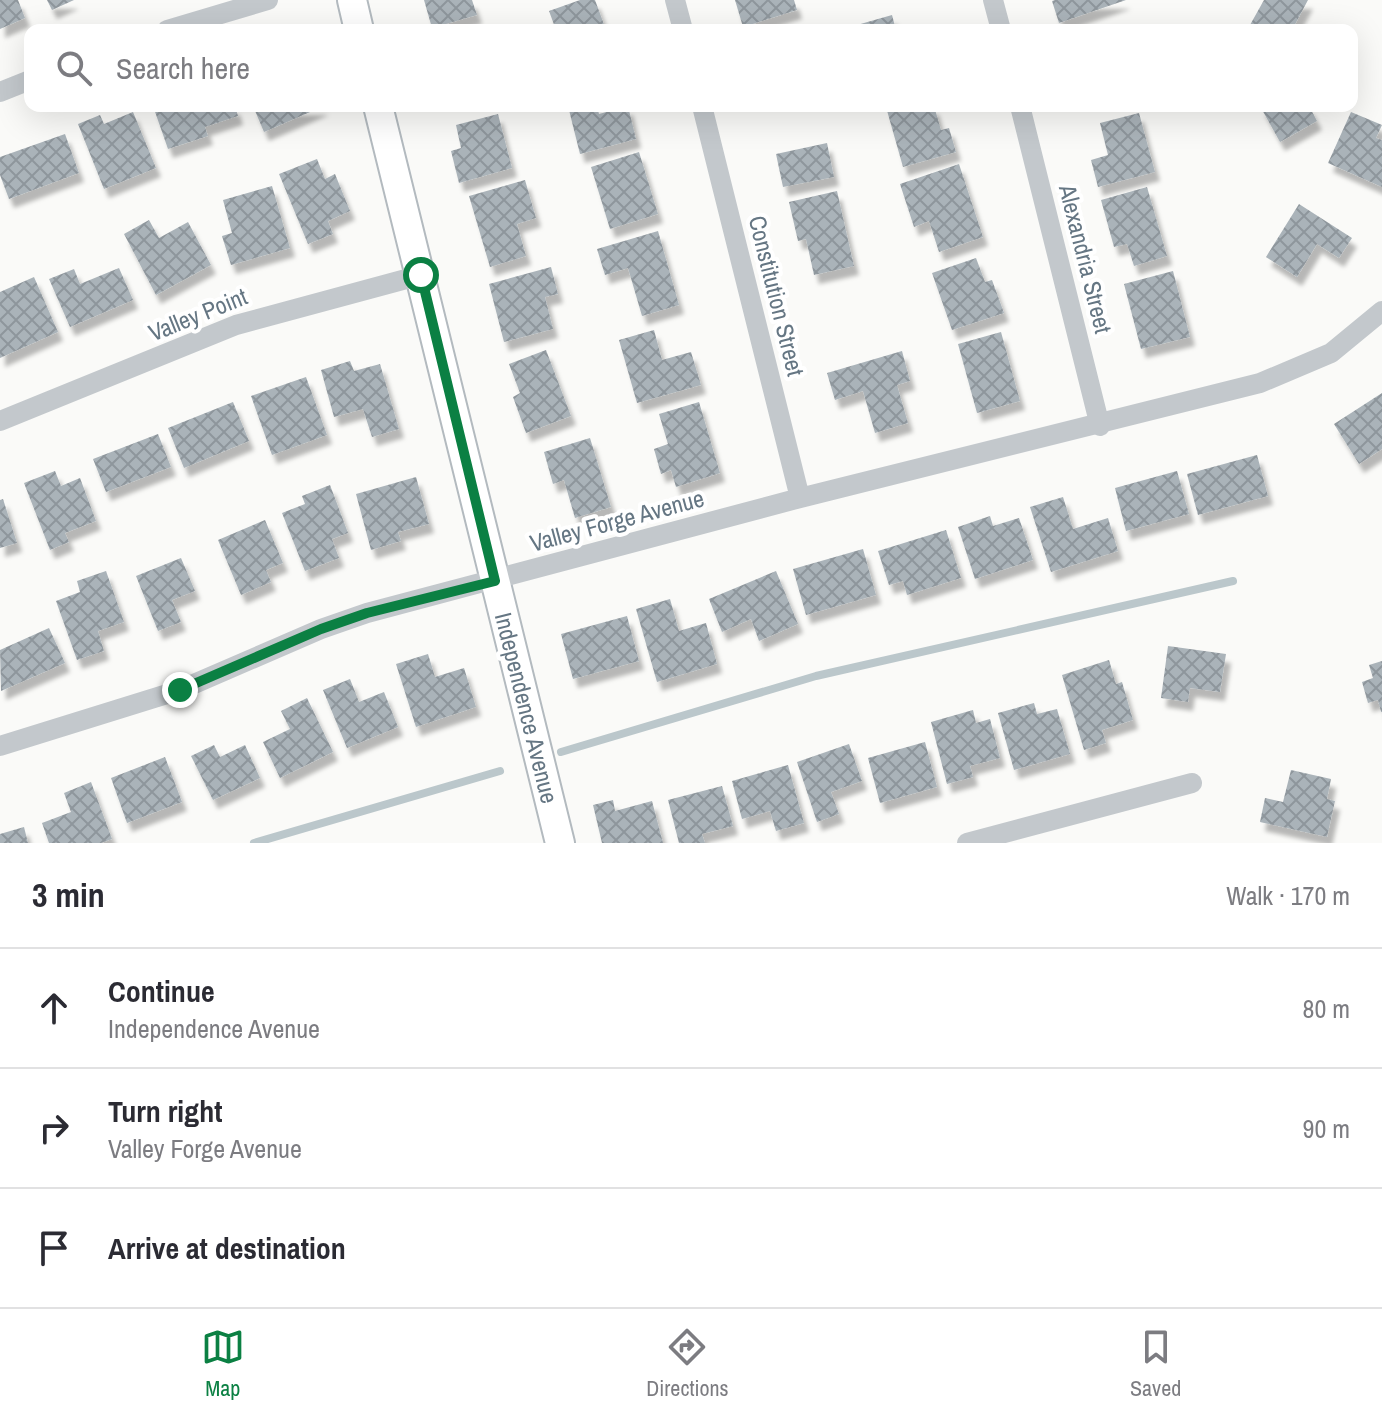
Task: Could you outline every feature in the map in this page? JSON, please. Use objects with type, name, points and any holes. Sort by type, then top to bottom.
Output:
[{"type":"street","points":[[187,24],[268,0]]},
{"type":"street","points":[[352,0],[358,24]]},
{"type":"street","points":[[675,0],[681,24]]},
{"type":"street","points":[[993,0],[999,24]]},
{"type":"street","points":[[0,92],[24,82]]},
{"type":"street","name":"Independence Avenue","points":[[380,112],[560,843]]},
{"type":"street","name":"Constitution Street","points":[[704,112],[800,498]]},
{"type":"street","name":"Alexandria Street","points":[[1022,112],[1100,426]]},
{"type":"street","name":"Valley Point","points":[[0,421],[236,325],[421,275]]},
{"type":"street","name":"Valley Forge Avenue","points":[[0,746],[180,690],[356,617],[800,498],[1100,426],[1260,383],[1331,353],[1382,311]]},
{"type":"street","points":[[967,843],[1192,783]]},
{"type":"building","points":[[0,0],[18,0],[25,18],[0,29]]},
{"type":"building","points":[[47,0],[74,0],[52,10]]},
{"type":"building","points":[[424,0],[472,0],[477,15],[446,24],[431,24]]},
{"type":"building","points":[[580,0],[595,0],[604,24],[554,24],[549,11]]},
{"type":"building","points":[[735,0],[794,0],[797,10],[753,24],[742,24]]},
{"type":"building","points":[[1126,0],[1059,23],[1052,1]]},
{"type":"building","points":[[1264,0],[1308,0],[1295,24],[1251,24]]},
{"type":"building","points":[[892,15],[894,24],[860,24]]},
{"type":"building","points":[[133,112],[156,168],[104,189],[78,124],[100,115],[104,124]]},
{"type":"building","points":[[155,112],[237,112],[238,116],[205,127],[208,136],[168,149]]},
{"type":"building","points":[[256,112],[310,112],[264,132]]},
{"type":"building","points":[[570,112],[629,112],[636,139],[580,154]]},
{"type":"building","points":[[887,112],[936,112],[941,130],[949,128],[956,152],[903,167]]},
{"type":"building","points":[[1263,112],[1312,112],[1317,121],[1280,142]]},
{"type":"building","points":[[1351,112],[1382,125],[1376,138],[1382,140],[1382,187],[1328,163]]},
{"type":"building","points":[[1139,113],[1155,172],[1098,187],[1091,160],[1108,155],[1100,123]]},
{"type":"building","points":[[498,114],[512,168],[459,183],[451,151],[461,148],[456,125]]},
{"type":"building","points":[[65,134],[79,173],[9,199],[0,175],[0,157]]},
{"type":"building","points":[[827,143],[834,177],[783,187],[776,154]]},
{"type":"building","points":[[639,152],[658,214],[610,229],[591,167]]},
{"type":"building","points":[[317,159],[325,179],[335,174],[350,211],[328,221],[333,234],[308,244],[279,174]]},
{"type":"building","points":[[959,164],[983,237],[939,252],[929,221],[914,227],[900,184]]},
{"type":"building","points":[[525,180],[536,218],[517,224],[526,256],[490,267],[469,196]]},
{"type":"building","points":[[272,186],[290,248],[231,265],[222,236],[232,233],[223,200]]},
{"type":"building","points":[[1147,187],[1167,256],[1134,266],[1127,244],[1114,247],[1101,200]]},
{"type":"building","points":[[837,191],[854,266],[814,275],[806,239],[798,241],[789,202]]},
{"type":"building","points":[[1299,204],[1352,238],[1339,258],[1317,244],[1297,277],[1266,257]]},
{"type":"building","points":[[149,220],[159,238],[188,222],[211,265],[156,295],[124,234]]},
{"type":"building","points":[[658,231],[679,305],[642,316],[628,268],[605,275],[597,249]]},
{"type":"building","points":[[976,258],[985,282],[992,280],[1004,313],[952,330],[932,273]]},
{"type":"building","points":[[551,267],[558,294],[545,297],[553,329],[504,342],[489,284]]},
{"type":"building","points":[[119,268],[133,300],[70,327],[49,279],[74,269],[80,284]]},
{"type":"building","points":[[1173,271],[1190,337],[1141,349],[1124,284]]},
{"type":"building","points":[[34,277],[58,332],[0,358],[0,292]]},
{"type":"building","points":[[654,330],[662,360],[691,352],[701,385],[637,403],[619,340]]},
{"type":"building","points":[[1001,332],[1020,401],[977,413],[958,344]]},
{"type":"building","points":[[546,350],[571,416],[526,433],[513,397],[520,393],[509,364]]},
{"type":"building","points":[[902,351],[910,381],[897,385],[908,423],[875,433],[863,391],[835,400],[827,373]]},
{"type":"building","points":[[350,361],[354,371],[380,364],[399,429],[372,437],[363,409],[334,417],[321,370]]},
{"type":"building","points":[[306,377],[327,435],[272,455],[251,396]]},
{"type":"building","points":[[1382,393],[1382,449],[1359,464],[1334,424]]},
{"type":"building","points":[[233,402],[249,441],[184,468],[168,428]]},
{"type":"building","points":[[699,402],[720,473],[676,487],[671,470],[661,474],[654,449],[668,444],[659,414]]},
{"type":"building","points":[[158,434],[171,467],[106,492],[93,459]]},
{"type":"building","points":[[590,438],[611,507],[575,518],[564,480],[553,484],[544,452]]},
{"type":"building","points":[[1257,455],[1268,496],[1198,515],[1187,474]]},
{"type":"building","points":[[55,471],[61,486],[80,478],[96,521],[65,533],[69,542],[50,550],[24,483]]},
{"type":"building","points":[[1177,471],[1189,514],[1126,531],[1115,488]]},
{"type":"building","points":[[416,477],[429,524],[398,532],[401,541],[371,550],[356,494]]},
{"type":"building","points":[[330,485],[348,533],[332,539],[339,558],[305,571],[282,513],[305,504],[302,496]]},
{"type":"building","points":[[1063,497],[1073,529],[1108,518],[1118,551],[1051,572],[1030,507]]},
{"type":"building","points":[[3,499],[17,543],[0,548],[0,500]]},
{"type":"building","points":[[990,516],[993,526],[1019,518],[1033,560],[975,579],[958,527]]},
{"type":"building","points":[[265,520],[283,563],[266,570],[271,582],[241,595],[218,540]]},
{"type":"building","points":[[946,530],[961,578],[907,595],[903,581],[889,585],[878,551]]},
{"type":"building","points":[[863,549],[876,595],[806,615],[793,569]]},
{"type":"building","points":[[181,558],[195,591],[172,600],[181,622],[158,631],[136,576]]},
{"type":"building","points":[[106,571],[124,622],[98,631],[104,651],[77,660],[56,601],[80,592],[77,581]]},
{"type":"building","points":[[776,571],[798,624],[759,641],[751,619],[722,632],[709,599]]},
{"type":"building","points":[[670,599],[679,631],[706,623],[717,664],[657,682],[636,609]]},
{"type":"building","points":[[627,616],[639,661],[573,679],[561,634]]},
{"type":"building","points":[[49,628],[65,663],[1,691],[0,650]]},
{"type":"building","points":[[1168,646],[1226,654],[1220,692],[1190,688],[1188,702],[1161,698]]},
{"type":"building","points":[[428,654],[435,677],[464,668],[476,707],[416,727],[396,664]]},
{"type":"building","points":[[1109,660],[1116,684],[1122,682],[1133,720],[1102,730],[1106,743],[1084,750],[1062,675]]},
{"type":"building","points":[[1382,661],[1381,712],[1378,700],[1368,703],[1362,682],[1373,678],[1369,665]]},
{"type":"building","points":[[350,679],[359,702],[384,692],[398,727],[347,748],[323,690]]},
{"type":"building","points":[[307,698],[333,752],[280,778],[263,742],[290,729],[281,711]]},
{"type":"building","points":[[1034,703],[1037,714],[1057,709],[1070,754],[1014,770],[998,713]]},
{"type":"building","points":[[973,710],[976,723],[990,719],[1000,758],[970,766],[973,777],[947,784],[931,722]]},
{"type":"building","points":[[925,742],[937,787],[880,803],[868,758]]},
{"type":"building","points":[[849,744],[862,781],[831,792],[839,814],[817,822],[797,762]]},
{"type":"building","points":[[214,745],[220,757],[245,745],[260,778],[213,800],[191,756]]},
{"type":"building","points":[[165,757],[182,802],[127,823],[111,778]]},
{"type":"building","points":[[788,765],[804,823],[776,831],[770,811],[742,819],[732,781]]},
{"type":"building","points":[[1291,770],[1331,779],[1327,799],[1335,801],[1327,837],[1260,822],[1265,798],[1283,802]]},
{"type":"building","points":[[91,782],[112,839],[101,843],[49,843],[42,823],[71,812],[64,793]]},
{"type":"building","points":[[722,786],[733,826],[702,834],[705,843],[679,843],[668,800]]},
{"type":"building","points":[[613,800],[615,811],[652,801],[663,843],[602,843],[593,805]]},
{"type":"building","points":[[24,827],[28,843],[0,843],[0,834]]},
{"type":"waterway","points":[[561,752],[816,676],[1233,581]]},
{"type":"waterway","points":[[254,843],[500,771]]},
{"type":"route","points":[[180,690],[321,629],[367,613],[495,581],[421,275]]}]
